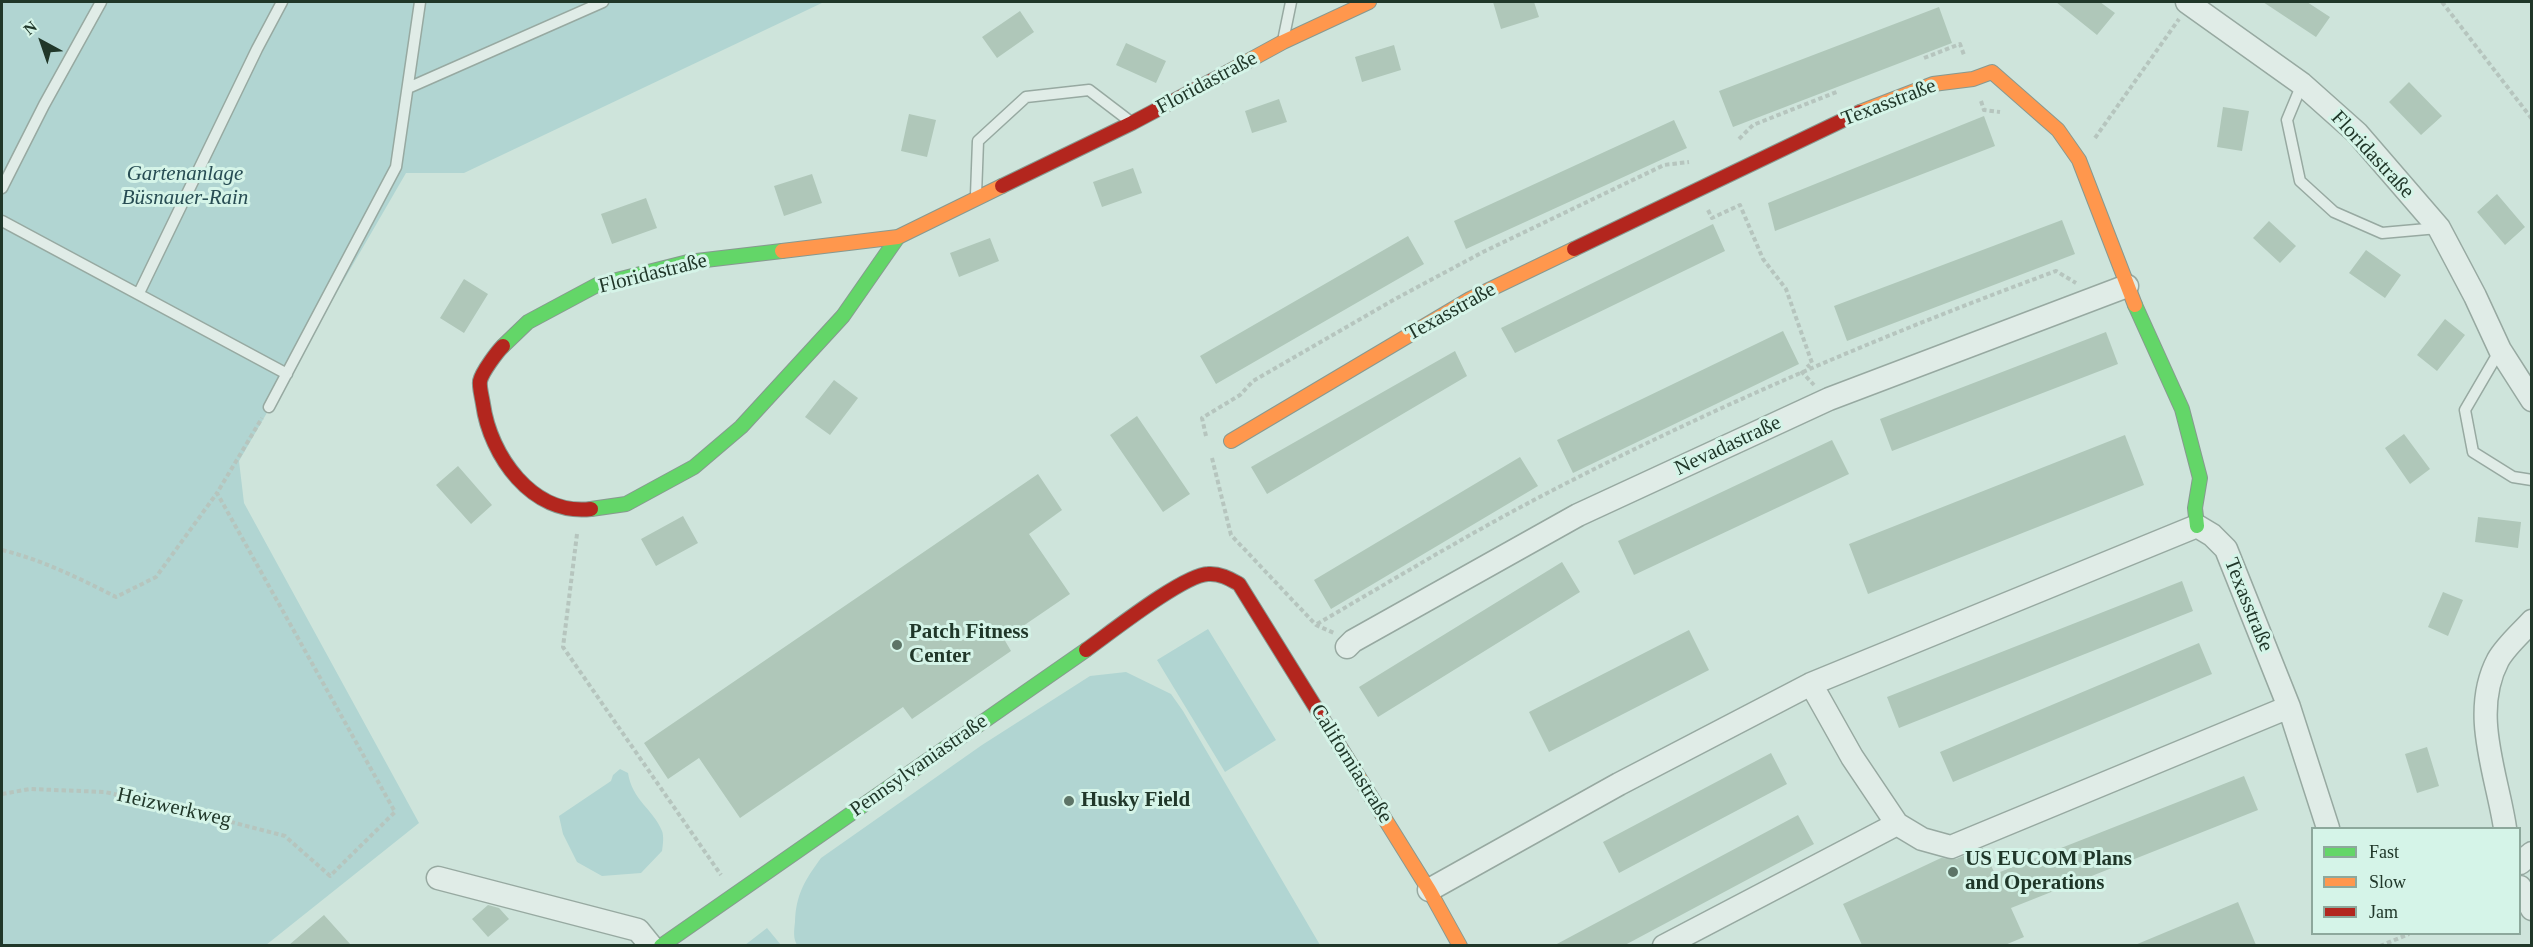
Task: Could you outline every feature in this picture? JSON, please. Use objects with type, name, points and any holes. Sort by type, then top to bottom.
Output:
[{"type":"street","name":"Floridastraße","points":[[898,237],[843,316],[741,427],[694,467],[626,504],[580,510],[543,501],[511,473],[486,426],[480,381],[497,352],[528,322],[597,285],[688,262],[898,237],[1132,123],[1282,42],[1369,2]]},
{"type":"street","name":"Floridastraße","points":[[2188,3],[2302,84],[2357,133],[2439,228],[2500,350],[2532,400]]},
{"type":"street","name":"Texasstraße","points":[[1231,441],[1470,299],[1698,188],[1855,114],[1933,84],[1973,79],[1992,72],[2058,130],[2079,160],[2127,286],[2182,409],[2200,478],[2195,507],[2197,526],[2212,535],[2226,549],[2289,706],[2328,827]]},
{"type":"street","name":"Nevadastraße","points":[[1350,644],[1578,515],[1829,399],[2127,286]]},
{"type":"street","points":[[1429,891],[1619,784],[1811,684],[2197,526]]},
{"type":"street","name":"Pennsylvaniastraße","points":[[661,945],[1178,586],[1191,578],[1207,573],[1223,574],[1239,584]]},
{"type":"street","name":"Californiastraße","points":[[1239,584],[1460,945]]},
{"type":"street","points":[[2505,827],[2500,795],[2488,751],[2486,698],[2499,660],[2532,621]]},
{"type":"street","points":[[1811,684],[1852,757],[1898,824],[1922,839],[1951,847],[2289,706]]},
{"type":"street","points":[[1664,945],[1898,824]]},
{"type":"street","points":[[438,878],[638,930],[651,945]]},
{"type":"street","points":[[2521,889],[2532,909]]},
{"type":"lane","points":[[2,188],[44,105],[101,2]]},
{"type":"lane","points":[[139,293],[282,2]]},
{"type":"lane","points":[[269,407],[396,166],[420,2]]},
{"type":"lane","points":[[408,88],[603,2]]},
{"type":"lane","name":"Floridastraße","points":[[1282,42],[1291,2]]},
{"type":"lane","name":"Floridastraße","points":[[2302,84],[2287,120],[2300,181],[2334,212],[2382,233],[2439,228]]},
{"type":"lane","name":"Floridastraße","points":[[976,198],[978,141],[1026,98],[1089,90],[1132,123]]},
{"type":"lane","points":[[2,221],[287,374]]},
{"type":"lane","points":[[2500,350],[2465,410],[2473,452],[2513,477],[2532,480]]},
{"type":"path","points":[[2442,2],[2532,119]]},
{"type":"path","points":[[2079,160],[2188,3]]},
{"type":"path","points":[[1685,163],[1712,218],[1740,205],[1763,259],[1786,289],[1812,363],[1801,372],[1829,399]]},
{"type":"path","points":[[2,550],[25,556],[76,576],[116,597],[156,577],[217,493],[269,407]]},
{"type":"path","name":"Heizwerkweg","points":[[2,794],[30,789],[105,792],[189,811],[285,836],[330,876],[395,812],[217,493]]},
{"type":"path","points":[[580,510],[563,647],[734,894]]},
{"type":"path","points":[[1231,535],[1316,625],[1350,644]]},
{"type":"path","points":[[2380,945],[2404,935]]},
{"type":"green space","name":"Gartenanlage Büsnauer-Rain","points":[[2,2],[824,2],[464,173],[406,173],[239,461],[244,503],[419,823],[266,945],[2,945]]},
{"type":"green space","points":[[1208,629],[1276,740],[1225,772],[1157,660]]},
{"type":"green space","name":"Husky Field","points":[[1126,672],[1171,694],[1320,945],[797,945],[794,931],[799,895],[821,858],[982,745],[1090,676]]},
{"type":"green space","points":[[620,769],[628,773],[638,797],[658,823],[663,835],[662,851],[641,873],[602,876],[577,862],[563,834],[559,816],[611,781],[613,775]]},
{"type":"green space","points":[[767,928],[781,945],[745,945]]},
{"type":"building","points":[[1493,2],[1534,2],[1539,17],[1501,29]]},
{"type":"building","points":[[2056,2],[2100,2],[2115,13],[2097,35]]},
{"type":"building","points":[[2263,2],[2307,2],[2330,17],[2316,37]]},
{"type":"building","points":[[1939,7],[1952,43],[1733,127],[1719,91]]},
{"type":"building","points":[[1020,11],[1034,32],[997,58],[982,37]]},
{"type":"building","points":[[1126,43],[1166,61],[1156,83],[1116,65]]},
{"type":"building","points":[[1394,45],[1401,70],[1362,82],[1355,57]]},
{"type":"building","points":[[2409,82],[2442,116],[2421,135],[2389,102]]},
{"type":"building","points":[[1279,99],[1287,122],[1252,133],[1245,111]]},
{"type":"building","points":[[2223,107],[2249,111],[2242,151],[2217,147]]},
{"type":"building","points":[[909,114],[936,120],[927,157],[901,151]]},
{"type":"building","points":[[1984,116],[1995,146],[1775,231],[1768,203]]},
{"type":"building","points":[[1674,120],[1687,148],[1466,249],[1454,221]]},
{"type":"building","points":[[1133,168],[1142,193],[1102,207],[1093,182]]},
{"type":"building","points":[[812,174],[822,203],[784,216],[774,186]]},
{"type":"building","points":[[2497,194],[2525,227],[2505,245],[2477,212]]},
{"type":"building","points":[[646,198],[657,228],[612,244],[601,214]]},
{"type":"building","points":[[2062,220],[2075,254],[1847,341],[1834,306]]},
{"type":"building","points":[[2269,221],[2296,246],[2280,263],[2253,238]]},
{"type":"building","points":[[1713,224],[1725,251],[1515,353],[1501,328]]},
{"type":"building","points":[[1408,236],[1424,264],[1216,384],[1200,356]]},
{"type":"building","points":[[990,238],[999,261],[959,277],[950,253]]},
{"type":"building","points":[[2366,250],[2401,275],[2385,298],[2349,273]]},
{"type":"building","points":[[464,279],[488,294],[464,333],[440,318]]},
{"type":"building","points":[[2445,319],[2465,335],[2437,371],[2417,355]]},
{"type":"building","points":[[1783,331],[1799,364],[1573,473],[1557,440]]},
{"type":"building","points":[[2106,332],[2118,364],[1892,451],[1880,419]]},
{"type":"building","points":[[1455,351],[1467,376],[1267,494],[1251,467]]},
{"type":"building","points":[[834,380],[858,398],[830,435],[805,417]]},
{"type":"building","points":[[1137,416],[1190,494],[1163,512],[1110,435]]},
{"type":"building","points":[[2404,434],[2430,469],[2410,484],[2385,448]]},
{"type":"building","points":[[2125,435],[2144,485],[1868,594],[1849,544]]},
{"type":"building","points":[[1832,440],[1849,474],[1634,575],[1618,541]]},
{"type":"building","points":[[1520,457],[1538,486],[1331,609],[1314,580]]},
{"type":"building","points":[[458,466],[492,505],[471,524],[436,485]]},
{"type":"building","name":"Patch Fitness Center","points":[[1038,474],[1062,510],[1029,534],[1070,594],[1004,639],[1011,651],[912,719],[903,707],[740,818],[699,758],[668,779],[644,743]]},
{"type":"building","points":[[683,516],[698,543],[656,566],[641,539]]},
{"type":"building","points":[[2478,517],[2521,522],[2518,548],[2475,542]]},
{"type":"building","points":[[1562,562],[1580,592],[1378,717],[1359,687]]},
{"type":"building","points":[[2182,581],[2193,611],[1899,728],[1887,697]]},
{"type":"building","points":[[2443,592],[2463,600],[2448,636],[2428,627]]},
{"type":"building","points":[[1689,630],[1709,670],[1549,752],[1529,712]]},
{"type":"building","points":[[2199,643],[2212,674],[1953,782],[1940,752]]},
{"type":"building","points":[[2427,747],[2439,786],[2417,793],[2405,754]]},
{"type":"building","points":[[1771,753],[1787,784],[1619,873],[1603,842]]},
{"type":"building","points":[[2244,776],[2258,810],[2011,908],[2024,937],[2005,945],[1862,945],[1843,904],[1941,858],[1956,859],[1983,848],[1995,874]]},
{"type":"building","points":[[1798,815],[1814,844],[1625,945],[1555,945]]},
{"type":"building","points":[[2238,902],[2256,945],[2135,945]]},
{"type":"building","points":[[488,905],[499,908],[509,919],[488,937],[472,919]]},
{"type":"building","points":[[324,915],[351,945],[289,945]]},
{"type":"traffic: fast","points":[[591,509],[626,504],[694,467],[741,427],[843,316],[898,237]]},
{"type":"traffic: fast","points":[[503,346],[528,322],[597,285],[688,262],[782,251]]},
{"type":"traffic: fast","points":[[2135,305],[2182,409],[2200,478],[2195,508],[2197,526]]},
{"type":"traffic: fast","points":[[661,946],[1086,650]]},
{"type":"traffic: slow","points":[[1228,72],[1283,42],[1369,2]]},
{"type":"traffic: slow","points":[[1860,112],[1933,84],[1973,79],[1992,72],[2058,130],[2079,160],[2135,305]]},
{"type":"traffic: slow","points":[[782,251],[898,237],[1002,186]]},
{"type":"traffic: slow","points":[[1231,441],[1470,299],[1574,249]]},
{"type":"traffic: slow","points":[[1347,758],[1429,890],[1460,946]]},
{"type":"traffic: jam","points":[[1002,186],[1132,123],[1228,72]]},
{"type":"traffic: jam","points":[[1574,249],[1860,112]]},
{"type":"traffic: jam","points":[[503,346],[480,381],[487,423],[495,443],[518,478],[533,492],[550,503],[570,509],[591,509]]},
{"type":"traffic: jam","points":[[1086,650],[1182,584],[1208,574],[1225,577],[1239,584],[1347,758]]},
{"type":"place","name":"Patch Fitness Center","points":[[897,645]]},
{"type":"place","name":"Husky Field","points":[[1069,801]]},
{"type":"place","name":"US EUCOM Plans and Operations","points":[[1953,872]]}]
